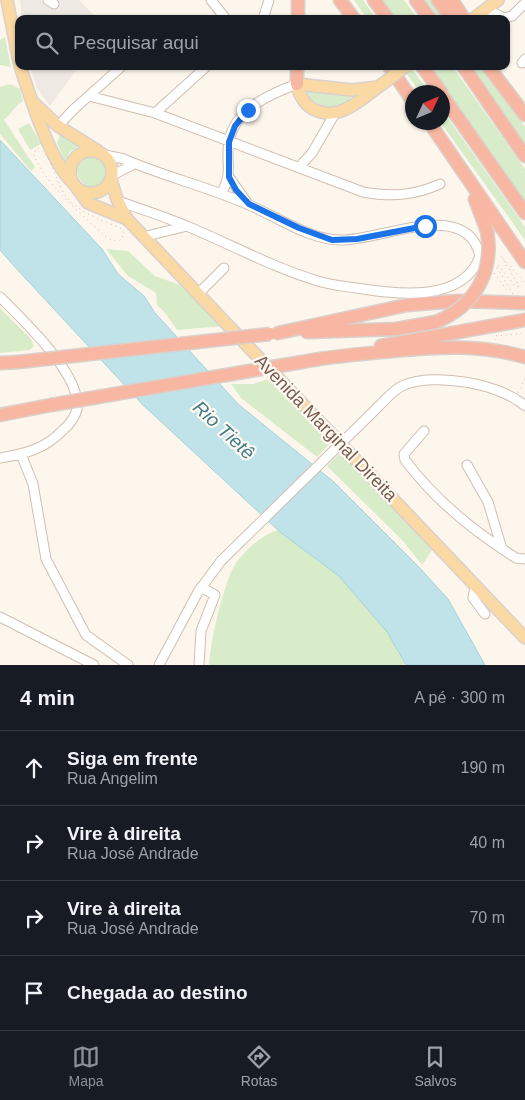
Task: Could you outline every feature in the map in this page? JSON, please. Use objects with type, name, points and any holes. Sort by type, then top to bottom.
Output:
[{"type":"highway","points":[[298,0],[298,15]]},
{"type":"highway","points":[[340,0],[351,15]]},
{"type":"highway","points":[[374,0],[385,15]]},
{"type":"highway","points":[[416,0],[427,15]]},
{"type":"highway","points":[[438,0],[449,15]]},
{"type":"highway","points":[[452,0],[461,15]]},
{"type":"highway","points":[[297,70],[297,84]]},
{"type":"highway","points":[[392,70],[405,90]]},
{"type":"highway","points":[[425,70],[436,85]]},
{"type":"highway","points":[[466,70],[525,156]]},
{"type":"highway","points":[[491,70],[525,113]]},
{"type":"highway","points":[[498,70],[525,113]]},
{"type":"highway","points":[[450,105],[525,213]]},
{"type":"highway","points":[[435,130],[525,262]]},
{"type":"highway","points":[[0,363],[274,334],[396,329],[436,322],[448,317],[467,303],[480,285],[488,265],[487,231],[474,196],[452,155]]},
{"type":"highway","points":[[274,334],[407,304],[457,301],[525,303]]},
{"type":"highway","points":[[0,415],[330,357],[404,340],[525,320]]},
{"type":"highway","points":[[330,357],[458,346],[494,350],[525,357]]},
{"type":"main road","points":[[7,0],[15,41]]},
{"type":"main road","points":[[479,14],[498,0]]},
{"type":"main road","name":"Avenida Marginal Direita","points":[[21,70],[40,124],[63,170],[88,203],[127,219]]},
{"type":"main road","points":[[379,86],[352,90],[297,84],[298,92],[308,106],[323,113],[334,115],[357,103],[401,70]]},
{"type":"main road","points":[[352,90],[357,103]]},
{"type":"main road","points":[[33,103],[58,126],[102,153],[110,160],[112,177],[108,186],[96,193],[82,191],[75,185],[70,169],[77,156],[91,150],[102,153]]},
{"type":"main road","points":[[49,141],[58,126]]},
{"type":"main road","name":"Avenida Marginal Direita","points":[[112,177],[118,201],[127,219],[143,237],[525,638]]},
{"type":"street","points":[[211,0],[223,15]]},
{"type":"street","points":[[264,15],[270,0]]},
{"type":"street","points":[[510,16],[523,9]]},
{"type":"street","points":[[58,126],[118,70]]},
{"type":"street","points":[[155,113],[202,70]]},
{"type":"street","points":[[221,194],[229,177],[229,142],[235,126],[242,116],[258,102],[272,93],[297,84],[293,70]]},
{"type":"street","points":[[89,96],[155,113],[229,142],[299,166],[342,186],[382,196],[423,192],[440,184]]},
{"type":"street","points":[[299,166],[312,153],[334,115]]},
{"type":"street","points":[[235,126],[241,146]]},
{"type":"street","points":[[229,154],[241,146]]},
{"type":"street","points":[[102,153],[124,158],[134,164],[249,204],[299,228],[332,240],[357,239],[425,226],[452,226],[470,235],[478,246],[480,256],[472,272],[448,287],[423,293],[391,293],[330,284],[283,268],[187,226],[118,201]]},
{"type":"street","points":[[112,177],[134,164]]},
{"type":"street","points":[[229,177],[236,190],[249,204]]},
{"type":"street","points":[[127,219],[144,210]]},
{"type":"street","points":[[143,237],[187,226]]},
{"type":"street","points":[[198,294],[224,268]]},
{"type":"street","points":[[0,297],[66,373],[76,394],[77,407],[74,417],[68,426],[48,443],[21,454],[0,458]]},
{"type":"street","points":[[159,665],[201,587],[221,561],[378,407],[402,386],[424,380],[480,385],[516,397],[525,406]]},
{"type":"street","points":[[424,431],[406,450],[404,460],[426,487],[465,523],[516,558],[525,559]]},
{"type":"street","points":[[21,454],[33,484],[46,559],[86,635],[128,665]]},
{"type":"street","points":[[467,465],[488,502],[502,549]]},
{"type":"street","points":[[199,665],[201,631],[215,595],[201,587]]},
{"type":"street","points":[[478,588],[474,592],[473,598],[485,614]]},
{"type":"street","points":[[0,617],[94,665]]},
{"type":"path","points":[[491,270],[512,298],[515,297],[496,266],[498,265],[516,287],[519,286],[501,256],[525,283]]},
{"type":"path","points":[[494,344],[495,336],[525,333]]},
{"type":"path","points":[[516,397],[525,378]]},
{"type":"shaded area","points":[[20,0],[79,0],[94,15],[22,15]]},
{"type":"shaded area","points":[[31,70],[76,70],[50,106],[37,88]]},
{"type":"green space","points":[[354,0],[363,0],[373,15],[364,15]]},
{"type":"green space","points":[[382,0],[404,0],[415,15],[392,15]]},
{"type":"green space","points":[[422,0],[432,0],[444,15],[432,15]]},
{"type":"green space","points":[[5,37],[11,67],[0,65],[0,40]]},
{"type":"green space","points":[[404,70],[413,70],[424,85],[415,85]]},
{"type":"green space","points":[[432,70],[455,70],[525,169],[525,203],[450,96],[450,85],[442,85]]},
{"type":"green space","points":[[472,70],[484,70],[525,127],[525,146]]},
{"type":"green space","points":[[10,84],[20,89],[23,101],[4,120],[35,167],[31,171],[0,134],[0,87]]},
{"type":"green space","points":[[305,89],[350,94],[351,98],[348,102],[328,108],[311,100]]},
{"type":"green space","points":[[450,121],[525,227],[525,240],[446,130],[450,130]]},
{"type":"green space","points":[[29,123],[41,144],[30,150],[18,129]]},
{"type":"green space","points":[[60,134],[68,135],[82,143],[69,153],[65,162],[57,143]]},
{"type":"green space","points":[[94,153],[106,158],[111,170],[106,182],[94,187],[82,182],[77,170],[82,158]]},
{"type":"green space","points":[[106,249],[128,251],[155,276],[180,285],[223,326],[177,330],[157,305],[156,293],[128,276]]},
{"type":"green space","points":[[0,308],[31,339],[34,346],[30,350],[0,353]]},
{"type":"green space","points":[[271,378],[332,441],[317,457],[241,398],[231,384],[253,384]]},
{"type":"green space","points":[[341,452],[432,550],[422,565],[403,541],[327,466]]},
{"type":"green space","points":[[280,530],[320,554],[383,624],[405,665],[209,665],[218,615],[233,568],[241,556],[253,544],[267,535]]},
{"type":"water","name":"Rio Tietê","points":[[0,140],[102,249],[118,274],[144,296],[155,313],[238,404],[334,482],[417,565],[448,599],[485,665],[406,665],[387,632],[339,576],[280,532],[143,405],[14,266],[0,250]]},
{"type":"route","points":[[248,110],[235,126],[229,142],[229,177],[240,196],[249,204],[322,238],[332,240],[357,239],[425,226]]}]
